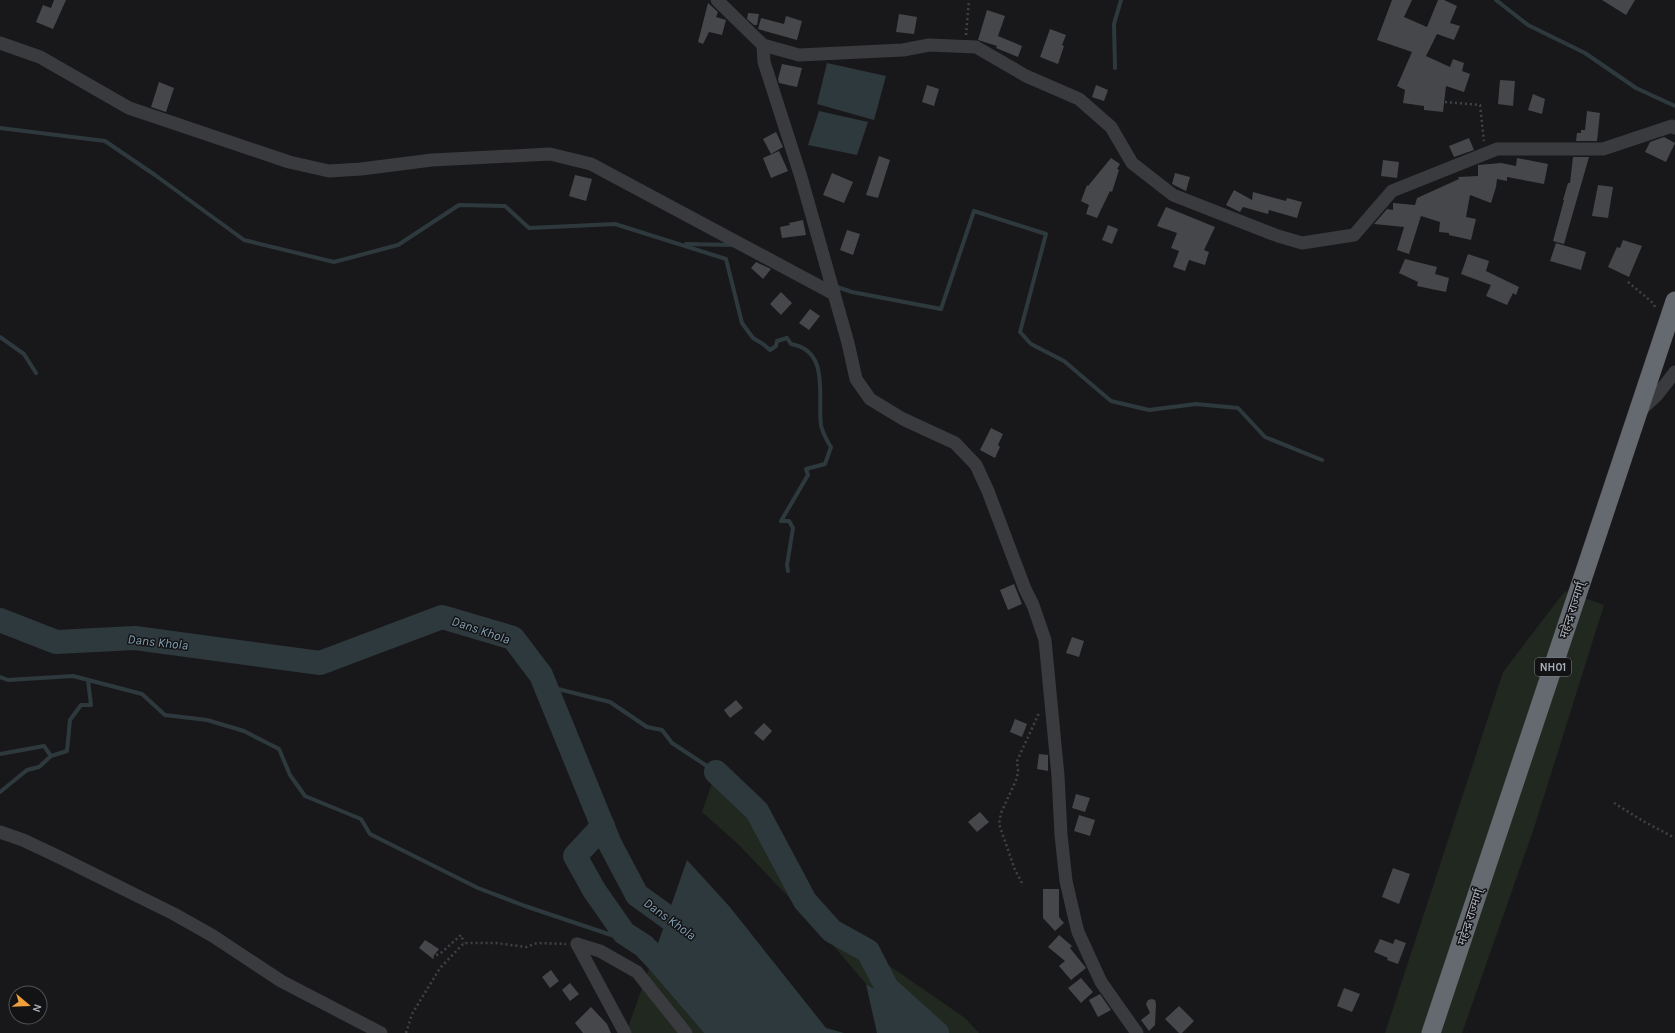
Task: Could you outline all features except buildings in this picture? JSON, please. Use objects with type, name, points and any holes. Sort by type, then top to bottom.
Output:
[{"type":"highway","name":"महेन्द्र राज्मार्ग्","points":[[1431,1033],[1675,301]]},
{"type":"street","points":[[718,0],[762,45],[799,55],[903,50],[930,45],[976,47],[1026,76],[1080,99],[1111,127],[1132,163],[1173,195],[1278,236],[1302,243],[1354,235],[1392,191],[1497,149],[1603,149],[1672,126],[1675,128]]},
{"type":"street","points":[[0,43],[40,57],[129,108],[282,160],[329,171],[361,169],[432,160],[550,154],[591,164],[834,294]]},
{"type":"street","points":[[762,45],[764,62],[801,177],[848,343],[856,379],[870,399],[903,419],[955,443],[976,465],[988,491],[1045,640],[1066,881],[1078,932],[1101,982],[1137,1033]]},
{"type":"street","points":[[1639,412],[1657,395],[1675,372]]},
{"type":"street","points":[[0,832],[23,840],[58,856],[174,914],[213,936],[281,981],[381,1033]]},
{"type":"street","points":[[577,944],[625,1033]]},
{"type":"street","points":[[577,944],[600,951],[637,972],[686,1033]]},
{"type":"path","points":[[964,46],[969,0]]},
{"type":"path","points":[[1445,102],[1480,105],[1485,154]]},
{"type":"path","points":[[1628,282],[1653,303],[1666,330]]},
{"type":"path","points":[[1022,883],[1015,870],[999,824],[1001,813],[1017,778],[1017,761],[1035,720],[1043,708]]},
{"type":"path","points":[[1614,803],[1675,838]]},
{"type":"path","points":[[432,958],[442,952],[461,935],[464,943]]},
{"type":"path","points":[[406,1033],[412,1014],[440,968],[464,943],[496,943],[526,947],[537,943],[577,944]]},
{"type":"shaded area","points":[[1565,591],[1604,605],[1534,828],[1462,1033],[1385,1033],[1503,672]]},
{"type":"shaded area","points":[[716,772],[757,811],[805,901],[832,931],[868,951],[965,1018],[979,1033],[933,1033],[886,996],[866,984],[821,931],[738,844],[702,812]]},
{"type":"shaded area","points":[[649,969],[704,1033],[626,1033]]},
{"type":"water","points":[[827,63],[886,76],[874,120],[817,104]]},
{"type":"water","points":[[819,111],[868,122],[857,155],[808,145]]},
{"type":"water","points":[[687,860],[729,906],[826,1028],[844,1033],[704,1033],[649,969]]},
{"type":"water","points":[[866,984],[886,996],[933,1033],[877,1033]]},
{"type":"waterway","points":[[1115,68],[1114,24],[1121,0]]},
{"type":"waterway","points":[[1496,0],[1528,25],[1585,53],[1636,88],[1675,106]]},
{"type":"waterway","points":[[0,128],[105,141],[155,175],[244,240],[334,262],[398,245],[459,205],[505,206],[529,228],[615,224],[726,259],[742,323],[753,338],[770,350],[776,346],[777,341],[787,338],[791,344],[804,348],[812,356],[817,365],[820,377],[821,425],[825,437],[831,447],[825,464],[806,469],[808,475],[781,521],[789,521],[793,528],[787,565],[788,571]]},
{"type":"waterway","points":[[834,286],[852,292],[941,309],[974,211],[1046,234],[1020,332],[1031,344],[1064,361],[1111,401],[1149,410],[1196,404],[1238,408],[1265,437],[1322,460]]},
{"type":"waterway","points":[[686,244],[733,245]]},
{"type":"waterway","points":[[0,337],[24,354],[36,373]]},
{"type":"waterway","name":"Dans Khola","points":[[0,620],[56,642],[135,638],[320,663],[442,617],[513,638],[541,675],[610,844],[637,895],[694,936]]},
{"type":"waterway","points":[[0,677],[8,680],[73,676],[142,694],[165,715],[207,720],[244,731],[279,749],[290,775],[305,796],[361,819],[370,834],[478,888],[525,906],[644,946]]},
{"type":"waterway","points":[[0,754],[44,746],[51,756],[67,751],[70,720],[81,705],[91,705],[88,680]]},
{"type":"waterway","points":[[546,686],[610,702],[647,727],[662,730],[672,743],[716,772]]},
{"type":"waterway","points":[[0,792],[27,770],[39,767],[51,756]]},
{"type":"waterway","points":[[716,772],[757,811],[805,901],[832,931],[868,951],[887,988],[937,1033]]},
{"type":"waterway","points":[[603,826],[575,856],[594,890],[624,933],[644,946],[676,980]]}]
